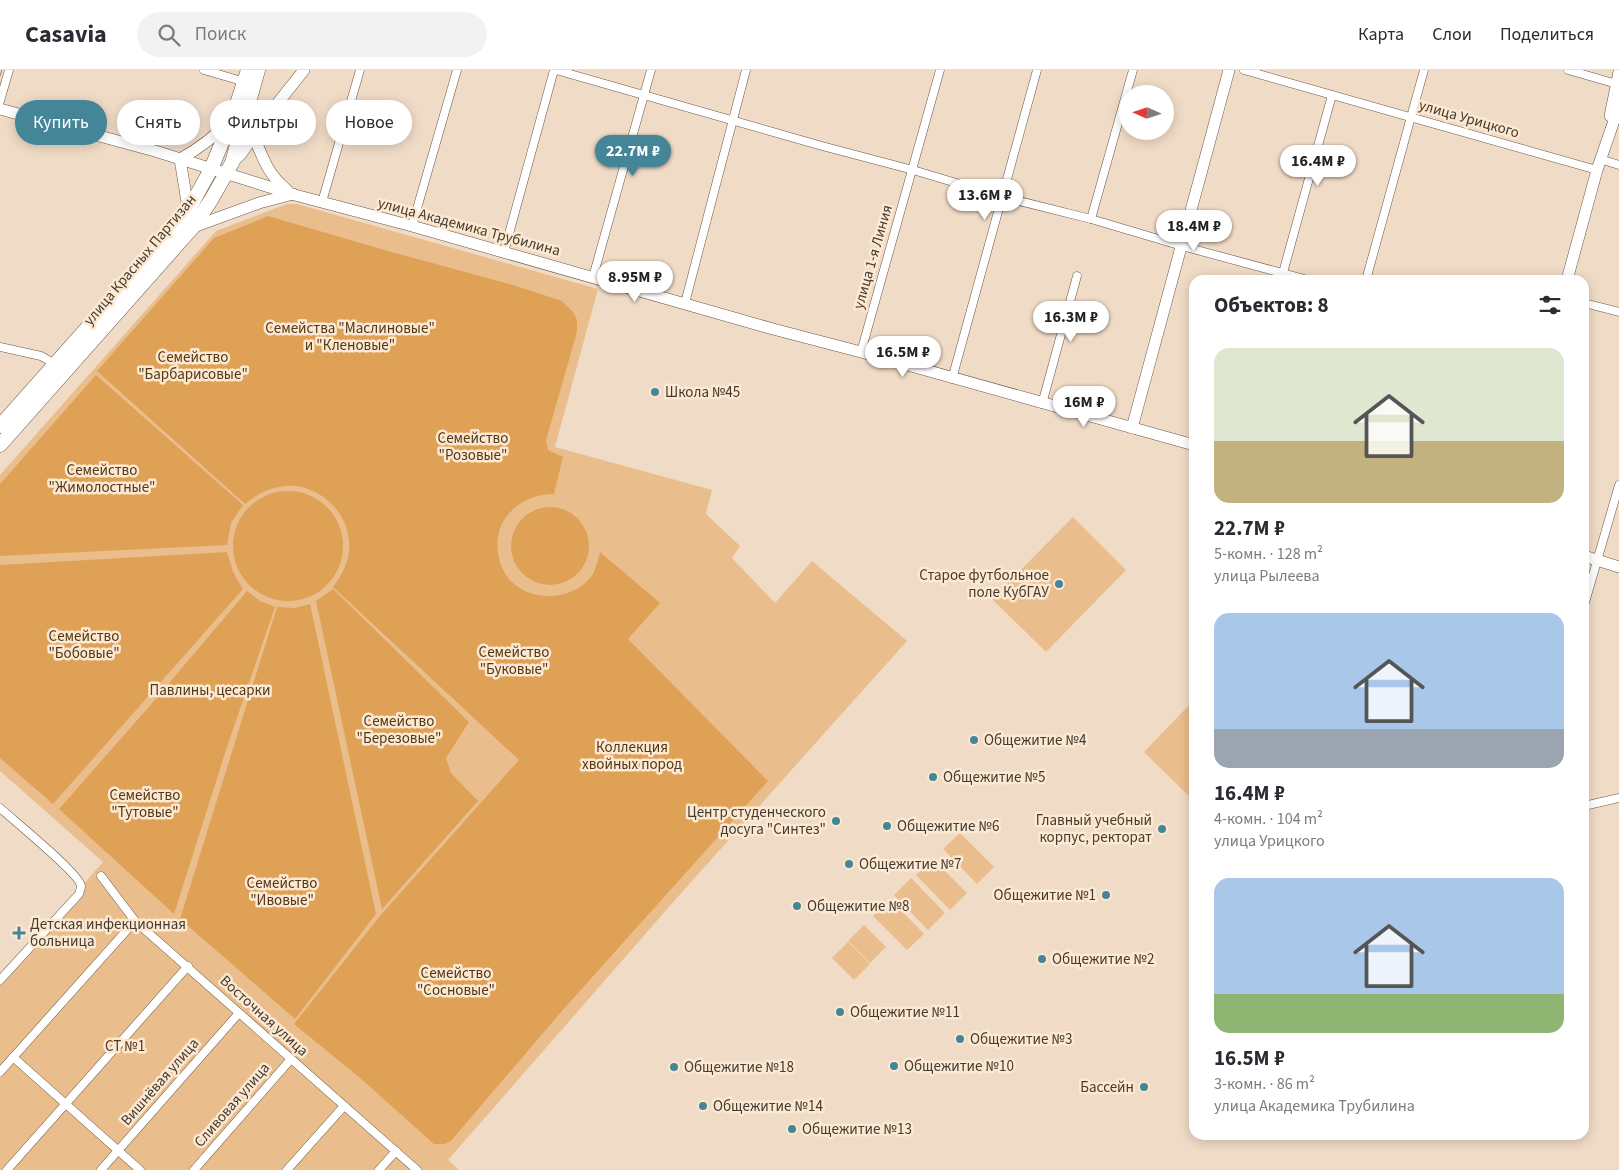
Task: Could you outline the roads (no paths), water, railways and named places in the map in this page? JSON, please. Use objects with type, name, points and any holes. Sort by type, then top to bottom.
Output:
[{"type":"highway","name":"улица Красных Партизан","points":[[250,100],[258,70]]},
{"type":"highway","name":"улица Красных Партизан","points":[[238,100],[246,76]]},
{"type":"highway","name":"улица Красных Партизан","points":[[0,426],[55,364],[188,224],[221,145]]},
{"type":"highway","name":"улица Красных Партизан","points":[[0,445],[188,224],[229,168],[236,145]]},
{"type":"main road","points":[[280,100],[304,70]]},
{"type":"main road","points":[[1132,428],[1230,70]]},
{"type":"main road","points":[[1568,275],[1600,159],[1618,78]]},
{"type":"main road","points":[[1600,159],[1619,106]]},
{"type":"main road","name":"улица Академика Трубилина","points":[[0,108],[211,169],[229,168],[292,194],[1189,444]]},
{"type":"main road","points":[[210,138],[180,159],[187,202],[188,224],[292,194]]},
{"type":"main road","points":[[229,168],[248,145]]},
{"type":"main road","name":"улица Академика Трубилина","points":[[257,145],[268,170],[292,194]]},
{"type":"main road","points":[[1589,558],[1619,566]]},
{"type":"street","points":[[0,101],[9,70]]},
{"type":"street","points":[[204,70],[246,76]]},
{"type":"street","points":[[322,202],[360,70]]},
{"type":"street","points":[[412,226],[457,70]]},
{"type":"street","points":[[504,252],[555,70],[1003,197],[1091,219],[1279,275]]},
{"type":"street","points":[[593,277],[651,70]]},
{"type":"street","points":[[685,303],[746,70]]},
{"type":"street","points":[[913,170],[940,70]]},
{"type":"street","points":[[952,378],[1037,70]]},
{"type":"street","points":[[1091,219],[1133,70]]},
{"type":"street","name":"улица Урицкого","points":[[1244,70],[1597,170]]},
{"type":"street","points":[[1367,275],[1424,70]]},
{"type":"street","points":[[1568,70],[1618,78]]},
{"type":"street","points":[[1282,275],[1332,95]]},
{"type":"street","points":[[1600,159],[1619,165]]},
{"type":"street","name":"улица 1-я Линия","points":[[861,352],[913,170]]},
{"type":"street","points":[[1042,404],[1078,276]]},
{"type":"street","points":[[1589,304],[1619,312]]},
{"type":"street","points":[[0,347],[41,356],[55,364]]},
{"type":"street","points":[[1589,588],[1619,485]]},
{"type":"street","points":[[1589,805],[1619,798]]},
{"type":"street","points":[[0,808],[66,866],[81,886],[79,894],[0,980]]},
{"type":"street","name":"Восточная улица","points":[[101,876],[135,921],[416,1170]]},
{"type":"street","points":[[0,1072],[135,921]]},
{"type":"street","points":[[7,1170],[188,966]]},
{"type":"street","name":"Вишнёвая улица","points":[[101,1170],[240,1013]]},
{"type":"street","points":[[13,1057],[140,1170]]},
{"type":"street","name":"Сливовая улица","points":[[194,1170],[291,1059]]},
{"type":"street","points":[[287,1170],[344,1106]]},
{"type":"street","points":[[379,1170],[396,1151]]},
{"type":"tram line","points":[[0,76],[2,70]]},
{"type":"place","name":"Школа №45","points":[[655,392]]},
{"type":"place","name":"Старое футбольное поле КубГАУ","points":[[1059,584]]},
{"type":"place","name":"Общежитие №4","points":[[974,740]]},
{"type":"place","name":"Общежитие №5","points":[[933,777]]},
{"type":"place","name":"Центр студенческого досуга \"Синтез\"","points":[[836,821]]},
{"type":"place","name":"Общежитие №6","points":[[887,826]]},
{"type":"place","name":"Главный учебный корпус, ректорат","points":[[1162,829]]},
{"type":"place","name":"Общежитие №7","points":[[849,864]]},
{"type":"place","name":"Общежитие №1","points":[[1106,895]]},
{"type":"place","name":"Общежитие №8","points":[[797,906]]},
{"type":"place","name":"Детская инфекционная больница","points":[[19,933]]},
{"type":"place","name":"Общежитие №2","points":[[1042,959]]},
{"type":"place","name":"Общежитие №11","points":[[840,1012]]},
{"type":"place","name":"Общежитие №3","points":[[960,1039]]},
{"type":"place","name":"Общежитие №10","points":[[894,1066]]},
{"type":"place","name":"Общежитие №18","points":[[674,1067]]},
{"type":"place","name":"Бассейн","points":[[1144,1087]]},
{"type":"place","name":"Общежитие №14","points":[[703,1106]]},
{"type":"place","name":"Общежитие №13","points":[[792,1129]]},
{"type":"park label","name":"Семейства \"Маслиновые\" и \"Кленовые\"","points":[[350,336]]},
{"type":"park label","name":"Семейство \"Барбарисовые\"","points":[[193,366]]},
{"type":"park label","name":"Семейство \"Розовые\"","points":[[473,446]]},
{"type":"park label","name":"Семейство \"Жимолостные\"","points":[[102,478]]},
{"type":"park label","name":"Семейство \"Бобовые\"","points":[[84,644]]},
{"type":"park label","name":"Семейство \"Буковые\"","points":[[514,660]]},
{"type":"park label","name":"Павлины, цесарки","points":[[210,690]]},
{"type":"park label","name":"Семейство \"Березовые\"","points":[[399,730]]},
{"type":"park label","name":"Коллекция хвойных пород","points":[[632,756]]},
{"type":"park label","name":"Семейство \"Тутовые\"","points":[[145,804]]},
{"type":"park label","name":"Семейство \"Ивовые\"","points":[[282,892]]},
{"type":"park label","name":"Семейство \"Сосновые\"","points":[[456,982]]},
{"type":"park label","name":"СТ №1","points":[[125,1046]]}]
